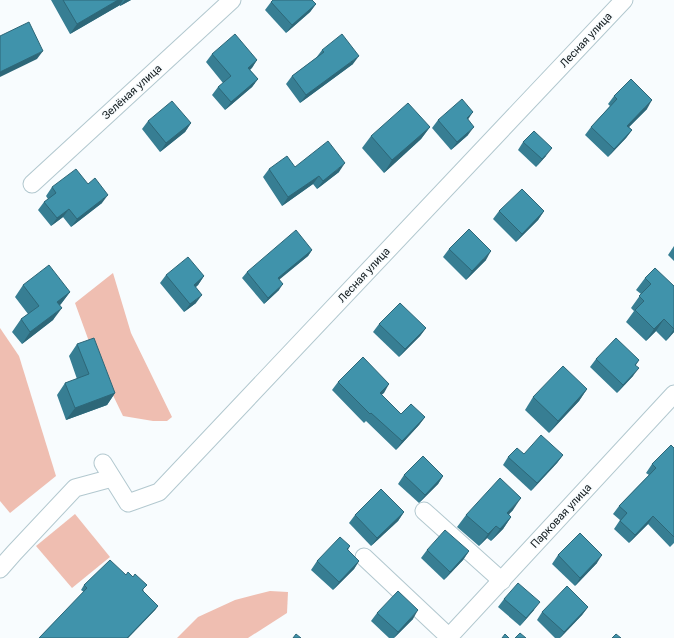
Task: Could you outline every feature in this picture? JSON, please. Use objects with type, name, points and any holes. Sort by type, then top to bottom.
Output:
[{"type":"street","name":"Зелёная улица","points":[[32,184],[232,0]]},
{"type":"street","name":"Лесная улица","points":[[103,463],[128,503],[159,492],[624,0]]},
{"type":"street","name":"Парковая улица","points":[[448,638],[674,394]]},
{"type":"street","points":[[0,569],[75,488],[112,478]]},
{"type":"street","points":[[424,511],[502,581]]},
{"type":"street","points":[[364,558],[448,638]]},
{"type":"shaded area","points":[[113,273],[131,333],[172,417],[167,421],[153,421],[123,416],[95,358],[75,303]]},
{"type":"shaded area","points":[[0,328],[19,356],[56,476],[10,513],[0,501]]},
{"type":"shaded area","points":[[75,514],[110,557],[72,588],[36,546]]},
{"type":"shaded area","points":[[270,591],[288,592],[287,613],[248,638],[177,638],[198,617],[235,600]]},
{"type":"building","points":[[63,0],[118,0],[77,24]]},
{"type":"building","points":[[273,0],[312,0],[316,4],[292,25],[271,2]]},
{"type":"building","points":[[29,22],[43,51],[0,72],[0,36]]},
{"type":"building","points":[[235,34],[257,60],[248,68],[258,79],[231,102],[218,87],[231,76],[212,54]]},
{"type":"building","points":[[342,34],[359,56],[306,95],[292,76],[324,52],[322,50]]},
{"type":"building","points":[[631,79],[652,100],[627,126],[632,130],[614,149],[591,127],[617,99],[614,96]]},
{"type":"building","points":[[462,99],[473,112],[467,118],[474,127],[457,142],[438,120]]},
{"type":"building","points":[[172,101],[191,123],[166,143],[148,121]]},
{"type":"building","points":[[408,103],[430,127],[392,160],[371,136]]},
{"type":"building","points":[[534,131],[552,148],[542,159],[523,142]]},
{"type":"building","points":[[328,141],[345,163],[323,181],[319,176],[288,197],[269,169],[287,156],[295,167]]},
{"type":"building","points":[[76,169],[88,184],[95,178],[108,195],[77,219],[69,209],[57,218],[44,202],[56,193],[52,187]]},
{"type":"building","points":[[522,189],[544,211],[522,234],[499,211]]},
{"type":"building","points":[[469,229],[491,251],[472,271],[449,249]]},
{"type":"building","points":[[296,230],[312,250],[278,278],[283,284],[268,298],[247,272]]},
{"type":"building","points":[[188,257],[204,276],[194,285],[202,295],[190,304],[166,275]]},
{"type":"building","points":[[49,265],[70,292],[57,302],[62,308],[30,332],[21,319],[39,306],[23,285]]},
{"type":"building","points":[[655,268],[674,286],[674,329],[664,319],[654,329],[635,310],[644,301],[639,296],[651,284],[645,278]]},
{"type":"building","points":[[400,303],[426,328],[405,349],[379,324]]},
{"type":"building","points":[[94,338],[115,393],[75,408],[65,383],[89,374],[77,344]]},
{"type":"building","points":[[616,338],[639,360],[635,365],[639,368],[623,385],[596,359]]},
{"type":"building","points":[[363,357],[389,384],[380,393],[401,414],[411,404],[425,417],[402,441],[371,413],[370,414],[338,382]]},
{"type":"building","points":[[563,366],[587,389],[558,421],[533,397]]},
{"type":"building","points":[[541,435],[563,455],[537,483],[508,457],[517,448],[524,454]]},
{"type":"building","points":[[671,445],[674,448],[674,537],[653,516],[635,535],[620,521],[627,513],[619,506],[656,468],[652,464]]},
{"type":"building","points":[[423,456],[443,476],[425,495],[404,475]]},
{"type":"building","points":[[500,478],[521,498],[507,513],[511,517],[500,529],[496,526],[488,534],[466,515]]},
{"type":"building","points":[[381,489],[404,512],[377,538],[355,515]]},
{"type":"building","points":[[445,530],[469,551],[450,572],[427,550]]},
{"type":"building","points":[[580,533],[602,555],[580,578],[558,555]]},
{"type":"building","points":[[340,537],[350,546],[347,549],[359,561],[339,582],[317,561]]},
{"type":"building","points":[[110,560],[126,575],[128,572],[133,577],[135,574],[147,585],[142,590],[158,606],[127,638],[39,638],[87,588],[84,585]]},
{"type":"building","points":[[518,583],[540,602],[526,618],[504,599]]},
{"type":"building","points":[[567,586],[588,607],[564,632],[542,612]]},
{"type":"building","points":[[398,591],[418,610],[398,632],[377,613]]},
{"type":"building","points":[[520,633],[526,638],[515,638]]},
{"type":"building","points":[[296,634],[301,638],[293,638]]},
{"type":"building","points":[[505,634],[509,638],[502,638]]},
{"type":"building","points":[[616,634],[621,638],[612,638]]}]
